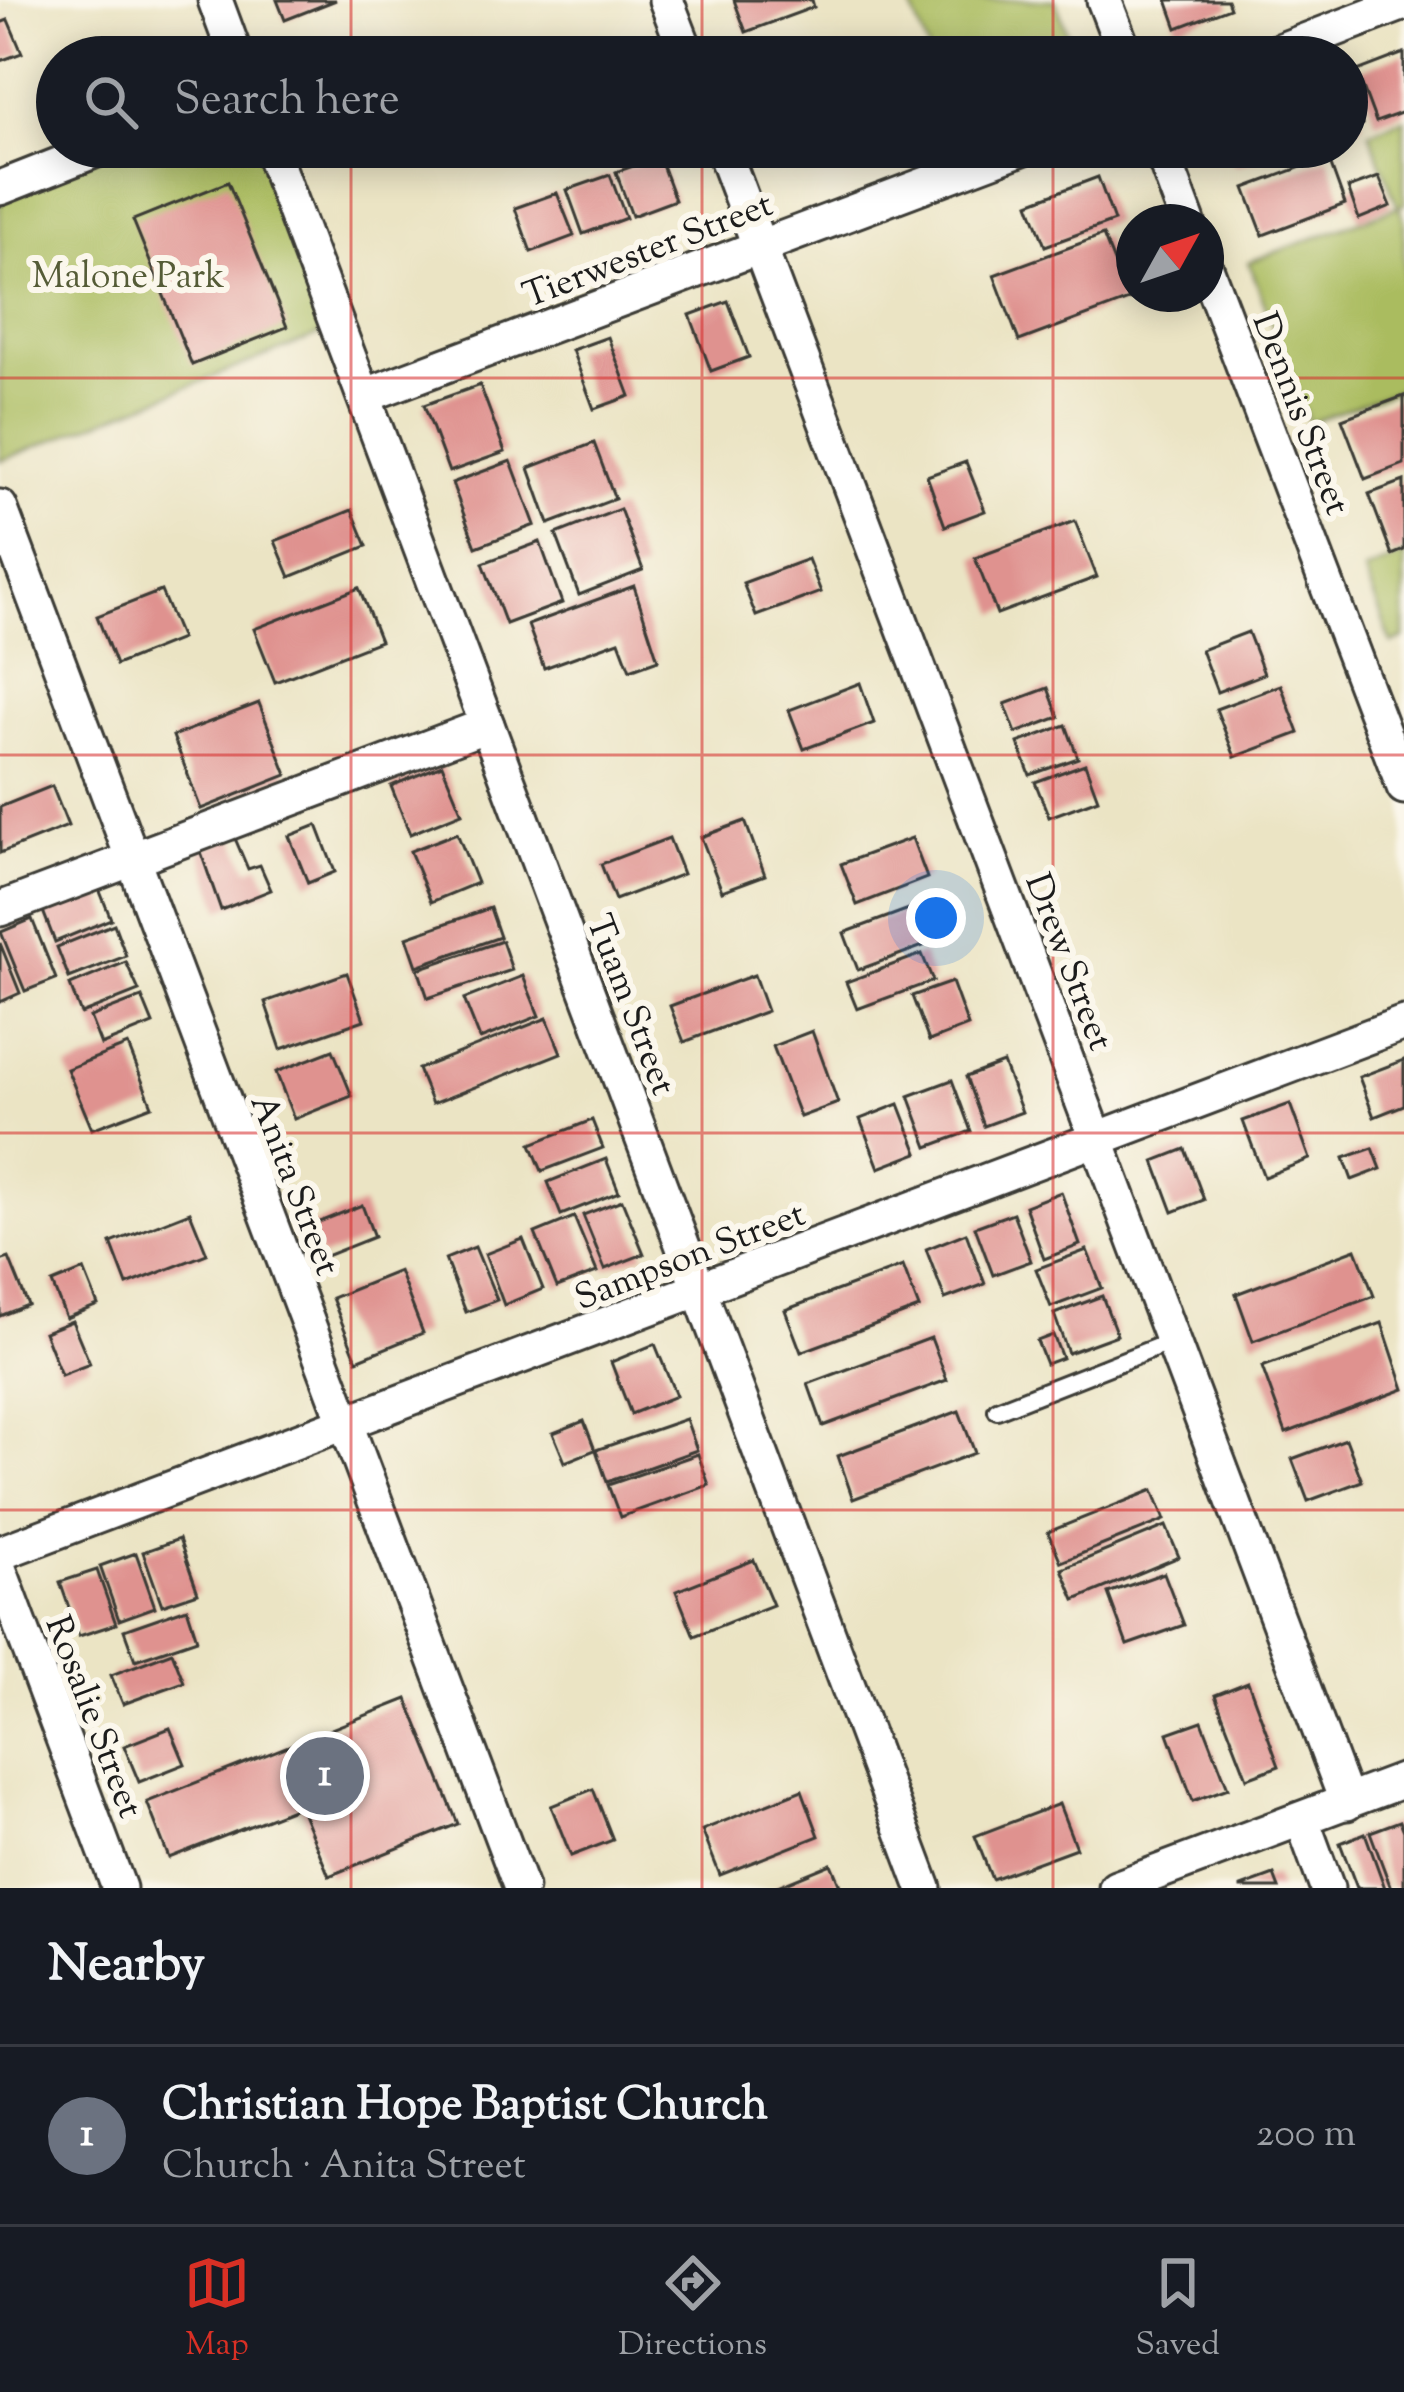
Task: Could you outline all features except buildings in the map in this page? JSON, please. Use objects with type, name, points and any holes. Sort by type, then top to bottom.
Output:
[{"type":"street","points":[[215,0],[228,36]]},
{"type":"street","points":[[666,0],[680,36]]},
{"type":"street","points":[[1104,0],[1118,36]]},
{"type":"street","points":[[1319,36],[1404,4]]},
{"type":"street","points":[[0,188],[51,168]]},
{"type":"street","name":"Tuam Street","points":[[278,168],[924,1888]]},
{"type":"street","name":"Drew Street","points":[[730,168],[1347,1803]]},
{"type":"street","name":"Tierwester Street","points":[[364,396],[969,168]]},
{"type":"street","points":[[1168,168],[1181,204]]},
{"type":"street","name":"Dennis Street","points":[[1223,312],[1404,787]]},
{"type":"street","name":"Anita Street","points":[[0,507],[521,1888]]},
{"type":"street","points":[[0,909],[487,725]]},
{"type":"street","name":"Sampson Street","points":[[0,1553],[1404,1023]]},
{"type":"street","name":"Rosalie Street","points":[[0,1571],[119,1888]]},
{"type":"street","points":[[1136,1884],[1404,1780]]},
{"type":"street","points":[[1302,1820],[1327,1888]]},
{"type":"lane","points":[[997,1410],[1173,1341]]},
{"type":"green space","points":[[909,0],[1055,0],[1069,36],[923,36]]},
{"type":"green space","points":[[1404,118],[1404,204],[1399,207],[1404,221],[1404,388],[1309,423],[1249,262],[1398,207],[1369,132]]},
{"type":"green space","name":"Malone Park","points":[[51,168],[278,168],[339,327],[0,461],[0,188]]},
{"type":"green space","points":[[1404,555],[1404,639],[1392,644],[1364,571]]},
{"type":"place","name":"Christian Hope Baptist Church","points":[[325,1776]]}]
